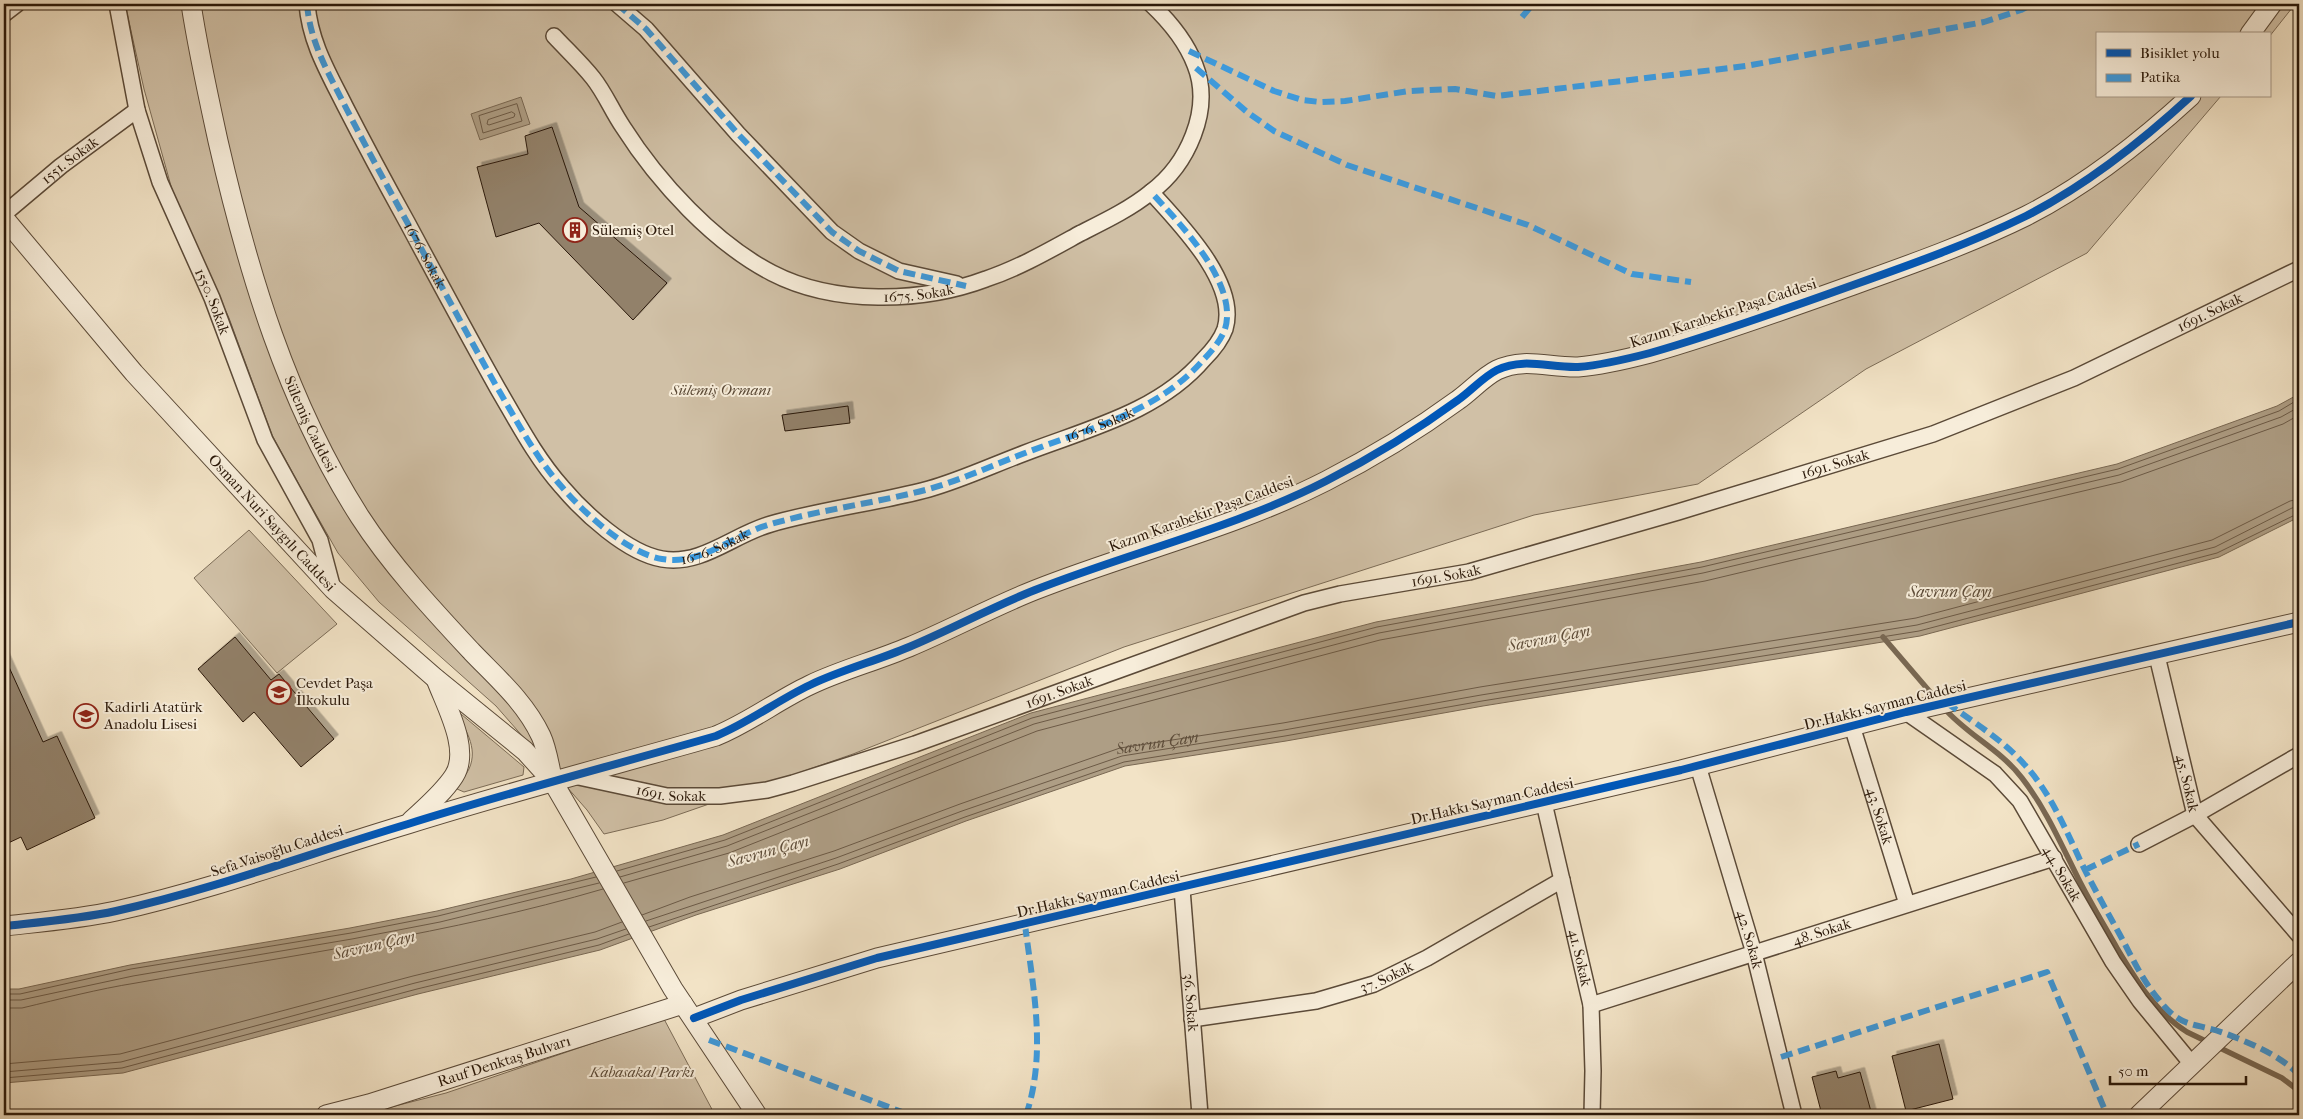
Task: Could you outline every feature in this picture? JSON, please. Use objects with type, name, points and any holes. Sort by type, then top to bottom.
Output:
[{"type":"street","points":[[4,14],[17,4]]},
{"type":"street","name":"1550. Sokak","points":[[117,4],[138,110],[160,182],[212,298],[254,415],[278,467],[320,540],[334,589]]},
{"type":"street","name":"Sülemiş Caddesi","points":[[191,4],[201,65],[245,249],[266,319],[313,432],[360,518],[385,551],[471,650],[521,703],[542,738],[553,782]]},
{"type":"street","name":"1676. Sokak","points":[[307,4],[308,21],[317,50],[349,115],[460,322],[538,457],[560,486],[580,507],[613,535],[644,554],[660,559],[692,557],[713,551],[738,537],[775,522],[930,488],[1124,415],[1160,398],[1182,383],[1213,349],[1224,331],[1226,306],[1214,273],[1203,254],[1185,230],[1151,192]]},
{"type":"street","points":[[617,4],[646,29],[738,134],[832,232],[859,251],[899,271],[966,286]]},
{"type":"street","name":"1675. Sokak","points":[[554,36],[594,80],[628,135],[673,191],[715,234],[749,260],[774,274],[802,285],[854,296],[905,295],[966,286],[1000,274],[1035,258],[1131,206],[1164,181],[1186,152],[1194,135],[1200,96],[1196,68],[1189,51],[1164,17],[1151,4]]},
{"type":"street","points":[[2251,32],[2272,4]]},
{"type":"street","name":"Kazım Karabekir Paşa Caddesi","points":[[553,782],[716,736],[749,721],[809,685],[935,636],[1033,591],[1126,556],[1223,524],[1300,494],[1330,479],[1406,434],[1457,401],[1496,371],[1513,365],[1529,363],[1574,367],[1604,364],[1647,354],[1771,314],[1872,278],[1995,230],[2029,214],[2111,163],[2165,120],[2189,98]]},
{"type":"street","name":"1551. Sokak","points":[[4,214],[61,166],[138,110]]},
{"type":"street","name":"Osman Nuri Saygılı Caddesi","points":[[8,228],[167,410],[334,589],[435,678],[525,751],[553,782],[564,804],[683,1004]]},
{"type":"street","name":"1691. Sokak","points":[[574,776],[667,796],[720,796],[767,790],[793,783],[915,744],[1304,603],[1340,594],[1469,572],[1716,501],[1933,434],[2074,378],[2299,269]]},
{"type":"street","name":"Dr.Hakkı Sayman Caddesi","points":[[683,1004],[741,1000],[877,958],[1182,889],[1698,766],[1906,712],[2299,622]]},
{"type":"street","name":"45. Sokak","points":[[2157,656],[2195,815],[2299,934]]},
{"type":"street","points":[[410,823],[455,775],[461,759],[459,742],[435,678]]},
{"type":"street","name":"44. Sokak","points":[[1906,712],[1996,774],[2020,801],[2113,962],[2140,1001],[2191,1063]]},
{"type":"street","name":"43. Sokak","points":[[1852,726],[1907,904]]},
{"type":"street","points":[[2139,844],[2195,815],[2299,756]]},
{"type":"street","name":"42. Sokak","points":[[1698,766],[1754,953],[1794,1115]]},
{"type":"street","name":"Sefa Vaisoğlu Caddesi","points":[[4,926],[81,917],[165,899],[246,876],[410,823],[553,782]]},
{"type":"street","name":"41. Sokak","points":[[1544,803],[1591,1005],[1592,1115]]},
{"type":"street","name":"48. Sokak","points":[[1591,1005],[2054,858]]},
{"type":"street","name":"37. Sokak","points":[[1192,1019],[1316,1001],[1374,984],[1427,958],[1562,880]]},
{"type":"street","name":"36. Sokak","points":[[1182,889],[1200,1115]]},
{"type":"street","points":[[2139,1115],[2191,1063],[2299,962]]},
{"type":"street","points":[[683,1004],[757,1115]]},
{"type":"street","name":"Rauf Denktaş Bulvarı","points":[[326,1115],[369,1104],[683,1004]]},
{"type":"green space","name":"Sülemiş Ormanı","points":[[125,4],[2293,4],[2292,8],[2270,36],[2270,32],[2096,32],[2096,98],[2219,98],[2087,253],[1866,369],[1698,484],[1534,515],[1124,647],[853,754],[663,820],[604,834],[587,810],[496,706],[379,602],[338,553],[272,435],[229,318],[176,204],[144,89]]},
{"type":"green space","points":[[249,530],[337,624],[277,673],[194,578]]},
{"type":"green space","points":[[455,709],[524,767],[523,775],[464,792],[457,789],[469,769],[472,753],[469,738]]},
{"type":"green space","name":"Kabasakal Parkı","points":[[664,1019],[715,1115],[360,1115],[446,1093]]},
{"type":"water","points":[[521,97],[530,124],[480,140],[471,114]]},
{"type":"water","name":"Savrun Çayı","points":[[2299,394],[2299,517],[2219,557],[1920,636],[1125,766],[966,821],[840,869],[696,915],[600,950],[418,994],[123,1073],[4,1083],[4,989],[19,989],[130,965],[350,928],[437,911],[571,879],[723,835],[1031,713],[1376,622],[1701,562],[2117,464],[2277,406]]},
{"type":"building","name":"Sülemiş Otel","points":[[552,127],[579,207],[667,283],[633,320],[539,223],[496,237],[477,167],[528,154],[525,136]]},
{"type":"building","points":[[848,406],[850,423],[785,431],[782,415]]},
{"type":"building","points":[[235,637],[271,680],[279,674],[334,739],[301,767],[254,712],[243,722],[198,669]]},
{"type":"building","points":[[4,656],[43,742],[57,736],[95,818],[27,850],[21,837],[4,845]]},
{"type":"building","points":[[1939,1044],[1953,1099],[1906,1111],[1892,1056]]},
{"type":"building","points":[[1836,1071],[1838,1078],[1860,1072],[1872,1115],[1822,1115],[1812,1077]]},
{"type":"waterway","points":[[1883,637],[1937,700]]},
{"type":"waterway","points":[[1943,707],[1962,726],[2004,759],[2031,790],[2046,814],[2117,948],[2147,995],[2165,1015],[2187,1032],[2282,1078],[2299,1091]]},
{"type":"marked path","points":[[307,4],[312,31],[326,69],[475,348],[536,452],[562,487],[594,520],[635,549],[662,559],[677,560],[691,558],[771,524],[929,489],[1097,427],[1144,406],[1166,393],[1186,377],[1216,345],[1225,329],[1227,311],[1223,293],[1204,255],[1151,192]]},
{"type":"marked path","points":[[617,4],[646,29],[738,134],[832,232],[859,251],[899,271],[966,286]]},
{"type":"marked path","points":[[1522,17],[1533,4]]},
{"type":"marked path","points":[[1189,51],[1274,91],[1302,100],[1320,102],[1345,101],[1409,91],[1455,89],[1497,96],[1746,66],[1984,22],[2033,4]]},
{"type":"marked path","points":[[1196,68],[1247,112],[1274,131],[1347,165],[1528,225],[1632,274],[1691,282]]},
{"type":"marked path","points":[[1947,703],[2007,747],[2042,786],[2090,881],[2138,968],[2147,984],[2167,1009],[2174,1016],[2188,1023],[2224,1033],[2264,1050],[2283,1061],[2299,1075]]},
{"type":"marked path","points":[[2085,870],[2139,844]]},
{"type":"marked path","points":[[1025,925],[1034,996],[1037,1044],[1036,1068],[1026,1115]]},
{"type":"marked path","points":[[1781,1057],[2047,972],[2107,1115]]},
{"type":"marked path","points":[[709,1040],[910,1115]]},
{"type":"cycle path","points":[[4,926],[88,916],[153,902],[485,801],[716,736],[810,685],[909,647],[1019,597],[1071,576],[1219,526],[1291,498],[1343,472],[1394,443],[1463,396],[1487,376],[1507,366],[1537,364],[1578,367],[1614,362],[1650,353],[1784,310],[1978,238],[2049,204],[2092,177],[2153,130],[2189,98]]},
{"type":"cycle path","points":[[694,1018],[741,1000],[877,958],[1681,770],[1906,712],[2299,622]]},
{"type":"place","name":"Sülemiş Otel","points":[[575,230]]},
{"type":"place","name":"Cevdet Paşa İlkokulu","points":[[279,692]]},
{"type":"place","name":"Kadirli Atatürk Anadolu Lisesi","points":[[86,716]]}]
